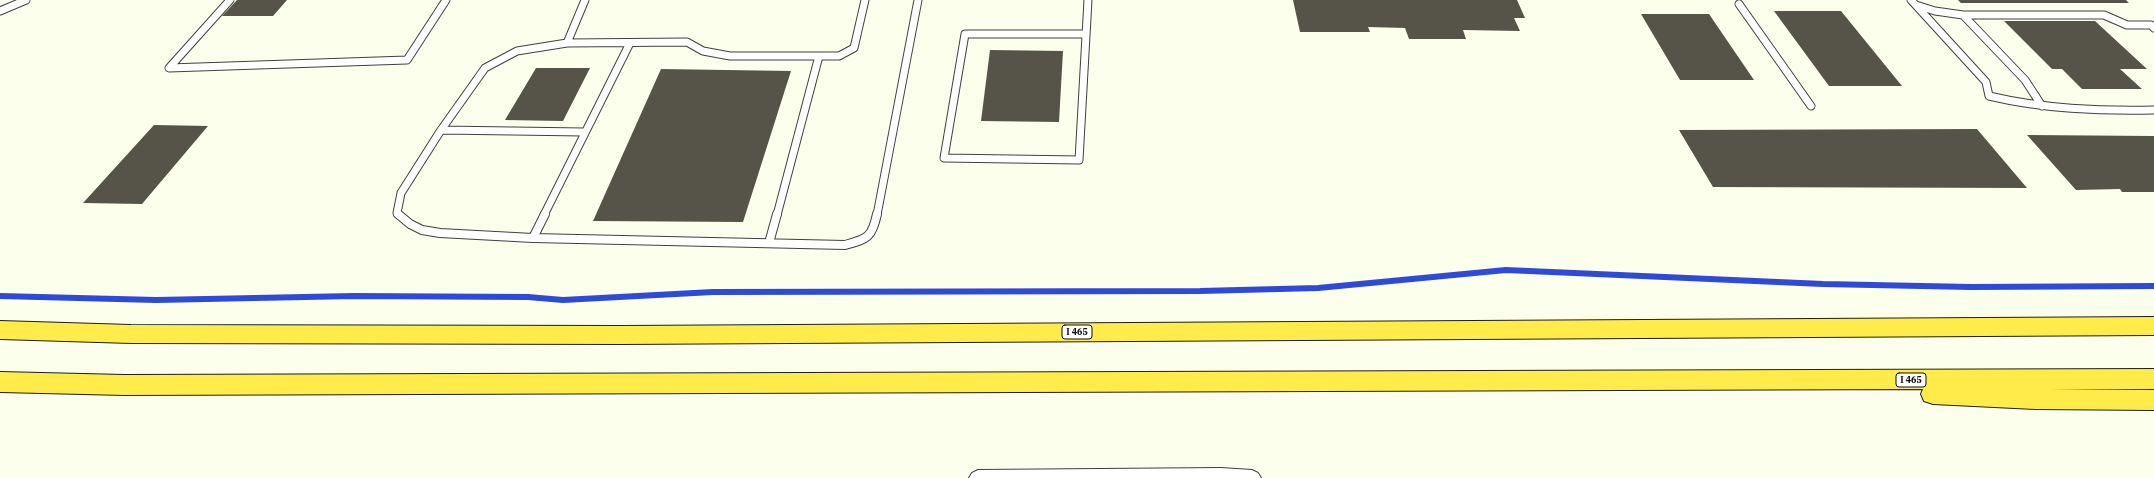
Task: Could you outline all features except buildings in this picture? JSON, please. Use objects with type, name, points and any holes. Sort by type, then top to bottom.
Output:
[{"type":"highway","points":[[1796,327],[2154,311]]},
{"type":"highway","name":"I 465","points":[[0,330],[131,334],[629,335],[2154,326]]},
{"type":"highway","name":"I 465","points":[[0,382],[124,385],[1668,382],[2154,379]]},
{"type":"highway","points":[[1668,382],[2035,399],[2154,400]]},
{"type":"street","points":[[978,478],[1252,478]]},
{"type":"lane","points":[[0,11],[26,0]]},
{"type":"lane","points":[[230,0],[169,68],[406,60],[446,0]]},
{"type":"lane","points":[[566,43],[585,0]]},
{"type":"lane","points":[[865,0],[854,48],[839,56],[730,56],[702,51],[687,42],[566,43],[517,52],[485,68],[441,130],[401,193],[397,213],[410,224],[422,230],[440,233],[533,238],[845,245],[866,239],[874,229],[918,0]]},
{"type":"lane","points":[[1085,34],[965,34],[944,158],[1079,160],[1088,0]]},
{"type":"lane","points":[[1913,3],[1935,11],[1963,15],[2104,15],[2127,25],[2151,25],[2154,28]]},
{"type":"lane","points":[[1913,3],[1986,82],[1989,96],[2019,104],[2042,106],[2123,111],[2154,110]]},
{"type":"lane","points":[[1739,4],[1812,106]]},
{"type":"lane","points":[[1963,15],[2025,80],[2042,106]]},
{"type":"lane","points":[[533,238],[584,132],[630,43]]},
{"type":"lane","points":[[769,243],[819,56]]},
{"type":"lane","points":[[441,130],[584,132]]},
{"type":"waterway","points":[[0,296],[156,300],[354,296],[528,297],[563,300],[713,292],[1200,291],[1318,288],[1506,270],[1823,284],[1971,287],[2154,286]]}]
